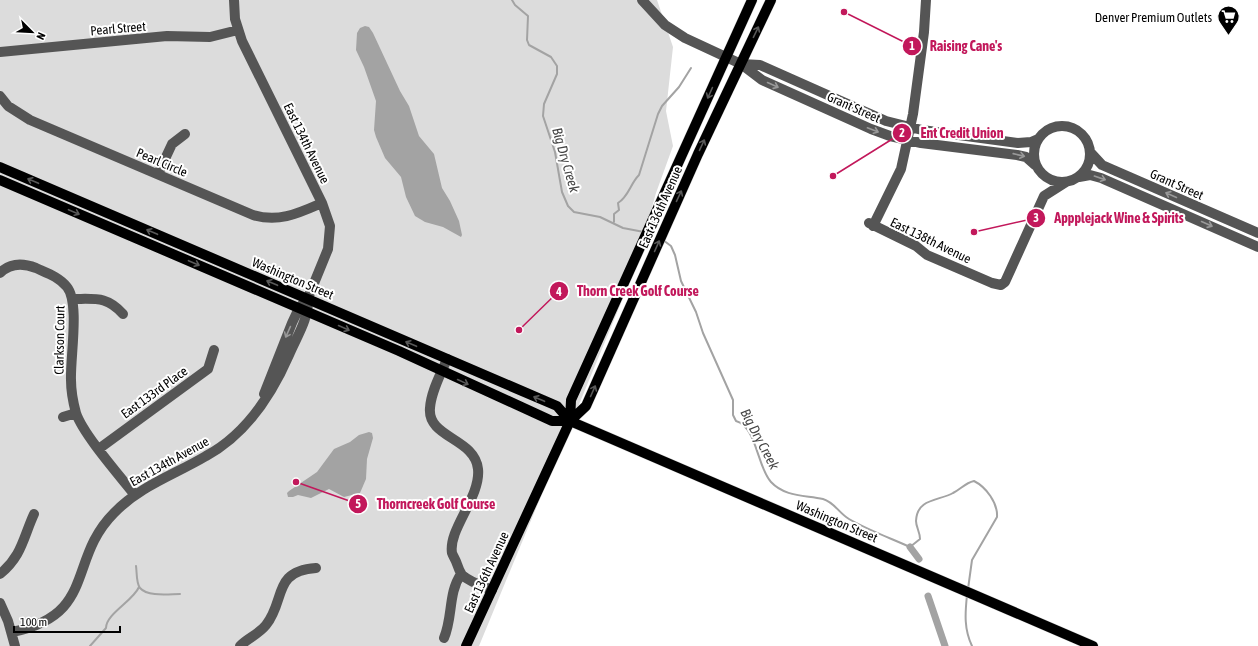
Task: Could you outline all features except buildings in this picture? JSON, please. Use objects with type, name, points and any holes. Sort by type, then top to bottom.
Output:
[{"type":"main road","name":"East 136th Avenue","points":[[466,646],[570,421],[571,400],[752,0]]},
{"type":"main road","name":"East 136th Avenue","points":[[570,421],[586,406],[672,211],[771,0]]},
{"type":"main road","name":"Washington Street","points":[[0,167],[557,406],[570,421]]},
{"type":"main road","name":"Washington Street","points":[[0,180],[304,310],[552,421],[570,421],[1093,646]]},
{"type":"street","name":"East 134th Avenue","points":[[12,632],[39,625],[54,616],[65,606],[74,592],[93,543],[101,528],[113,513],[134,494],[216,450],[244,426],[261,403],[276,361],[304,310],[323,264],[330,241],[330,226],[322,203],[242,41],[235,20],[234,0]]},
{"type":"street","name":"Grant Street","points":[[642,0],[665,25],[685,38],[741,64],[762,80],[871,129],[908,140],[1017,155],[1026,157],[1036,165]]},
{"type":"street","points":[[908,140],[924,32],[926,0]]},
{"type":"street","name":"Pearl Street","points":[[0,52],[167,36],[210,37],[238,30]]},
{"type":"street","name":"Grant Street","points":[[741,64],[760,65],[875,117],[910,127],[1018,143],[1031,142],[1038,139]]},
{"type":"street","name":"Pearl Circle","points":[[0,96],[8,106],[30,120],[258,217],[292,217],[322,203]]},
{"type":"street","points":[[1044,196],[1066,182],[1079,177],[1088,165],[1090,152],[1088,143],[1083,135],[1069,127],[1052,128],[1044,132],[1034,147],[1036,165],[1044,176],[1051,181],[1066,182]]},
{"type":"street","points":[[158,174],[172,144],[185,134]]},
{"type":"street","name":"East 138th Avenue","points":[[908,140],[898,177],[871,225],[916,246],[927,255],[999,285],[1005,282],[1044,196],[1044,176]]},
{"type":"street","name":"Grant Street","points":[[1090,152],[1102,165],[1258,233]]},
{"type":"street","name":"Grant Street","points":[[1079,177],[1090,175],[1101,178],[1258,246]]},
{"type":"street","points":[[1,270],[18,264],[32,266],[62,281],[70,291],[72,299]]},
{"type":"street","name":"Clarkson Court","points":[[123,314],[107,300],[72,299],[71,379],[76,413],[134,494]]},
{"type":"street","name":"East 133rd Place","points":[[100,448],[208,369],[214,350]]},
{"type":"street","points":[[447,359],[430,408],[431,418],[437,428],[469,449],[475,458],[478,468],[475,490],[453,542],[452,553],[461,574],[492,590]]},
{"type":"street","points":[[63,417],[76,413]]},
{"type":"street","points":[[0,574],[12,563],[19,553],[34,514]]},
{"type":"street","points":[[240,646],[268,624],[288,578],[297,571],[316,568]]},
{"type":"street","points":[[444,638],[449,626],[454,586],[461,574]]},
{"type":"street","points":[[0,603],[12,632],[15,646]]},
{"type":"street","points":[[252,637],[258,646]]},
{"type":"shaded area","points":[[0,0],[657,0],[673,47],[666,111],[673,146],[656,193],[633,274],[479,646],[0,646]]},
{"type":"shaded area","points":[[365,26],[369,27],[373,33],[400,91],[409,106],[419,136],[434,154],[442,188],[459,221],[462,235],[461,237],[443,227],[425,222],[415,216],[406,197],[401,177],[385,158],[374,130],[376,101],[364,67],[356,50],[357,33],[360,28]]},
{"type":"shaded area","points":[[369,432],[372,433],[373,438],[367,459],[366,479],[360,493],[344,497],[329,489],[311,498],[298,495],[288,497],[287,493],[289,491],[317,472],[334,449],[350,442],[359,435]]},
{"type":"waterway","name":"Big Dry Creek","points":[[512,0],[515,5],[528,16],[527,40],[529,45],[551,57],[557,66],[557,74],[544,104],[543,116],[555,152],[562,192],[568,206],[574,212],[600,217],[623,228],[644,232]]},
{"type":"waterway","points":[[614,222],[614,214],[619,210],[618,203],[625,197],[633,182],[639,175],[658,114],[662,106],[679,87],[691,68]]},
{"type":"waterway","name":"Big Dry Creek","points":[[663,240],[671,246],[675,255],[681,281],[696,312],[703,333],[733,400],[733,415],[736,421],[743,425],[753,439],[766,475],[777,487],[796,495],[827,500],[849,519],[910,547],[920,539],[916,521],[917,514],[924,504],[947,496],[974,481],[987,491],[996,506],[997,517],[972,560],[968,589]]},
{"type":"waterway","points":[[910,547],[919,559]]},
{"type":"waterway","points":[[136,566],[138,583],[140,588],[144,591],[153,594],[180,594]]},
{"type":"waterway","points":[[90,646],[106,628],[110,618],[136,592],[139,587]]},
{"type":"waterway","name":"Big Dry Creek","points":[[967,595],[966,621],[969,640],[972,646]]},
{"type":"waterway","points":[[928,596],[945,646]]},
{"type":"place","name":"Raising Cane's","points":[[844,12]]},
{"type":"place","name":"Denver Premium Outlets","points":[[1228,36]]},
{"type":"place","name":"Ent Credit Union","points":[[833,176]]},
{"type":"place","name":"Appplejack Wine & Spirits","points":[[974,232]]},
{"type":"place","name":"Thorn Creek Golf Course","points":[[519,330]]},
{"type":"place","name":"Thorncreek Golf Course","points":[[296,482]]}]
